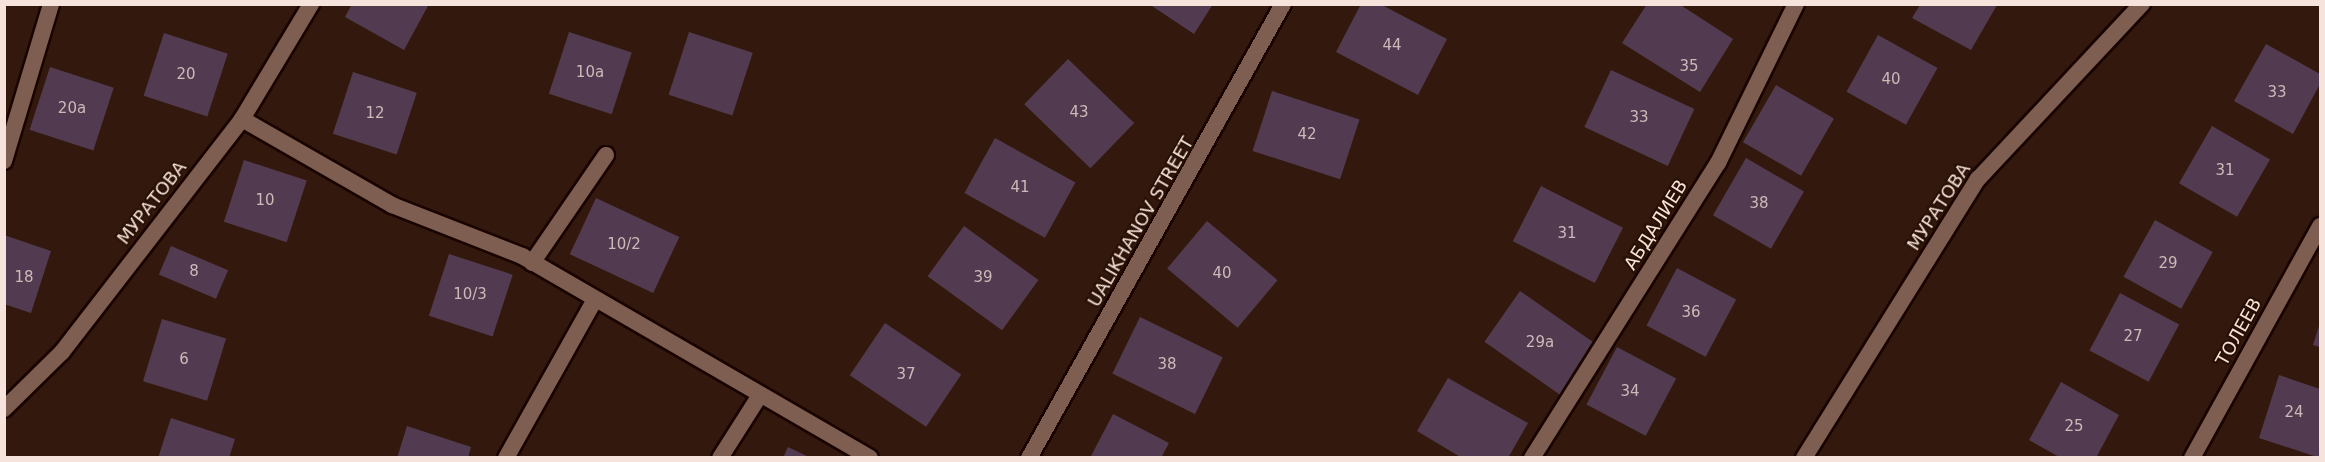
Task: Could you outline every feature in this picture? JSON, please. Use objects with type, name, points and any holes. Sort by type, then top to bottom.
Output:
[{"type":"street","points":[[4,161],[51,4]]},
{"type":"street","name":"МУРАТОВА","points":[[4,409],[62,352],[242,119],[311,4]]},
{"type":"street","name":"UALIKHANOV STREET","points":[[1029,458],[1283,4]]},
{"type":"street","name":"АБДАЛИЕВ","points":[[1532,458],[1718,163],[1796,4]]},
{"type":"street","name":"МУРАТОВА","points":[[1804,458],[1978,179],[2142,4]]},
{"type":"street","points":[[242,119],[392,205],[532,263],[594,302],[870,458]]},
{"type":"street","points":[[532,263],[606,155]]},
{"type":"street","name":"ТОЛЕЕВ","points":[[2192,458],[2320,226]]},
{"type":"street","points":[[506,458],[594,302]]},
{"type":"street","points":[[720,458],[760,395]]},
{"type":"building","points":[[352,4],[429,4],[404,50],[345,17]]},
{"type":"building","points":[[1149,4],[1213,4],[1194,34]]},
{"type":"building","points":[[1361,4],[1380,4],[1447,39],[1418,95],[1336,52]]},
{"type":"building","points":[[1647,4],[1679,4],[1733,39],[1700,92],[1622,43]]},
{"type":"building","points":[[1920,5],[1997,5],[1971,50],[1912,18]]},
{"type":"building","points":[[569,32],[632,52],[612,114],[549,94]]},
{"type":"building","points":[[689,32],[753,53],[732,115],[669,95]]},
{"type":"building","points":[[164,33],[228,54],[207,116],[144,96]]},
{"type":"building","points":[[1878,35],[1937,68],[1906,125],[1846,92]]},
{"type":"building","points":[[2266,44],[2320,74],[2320,84],[2293,134],[2234,101]]},
{"type":"building","points":[[1068,59],[1134,123],[1090,168],[1024,104]]},
{"type":"building","points":[[50,67],[114,88],[93,150],[30,130]]},
{"type":"building","points":[[1611,70],[1694,109],[1668,166],[1584,127]]},
{"type":"building","points":[[353,72],[417,93],[397,155],[333,134]]},
{"type":"building","points":[[1776,85],[1834,118],[1801,176],[1743,142]]},
{"type":"building","points":[[1272,91],[1359,119],[1340,179],[1253,151]]},
{"type":"building","points":[[2212,126],[2270,160],[2237,217],[2179,183]]},
{"type":"building","points":[[995,138],[1075,183],[1045,238],[964,193]]},
{"type":"building","points":[[1746,158],[1804,192],[1771,249],[1713,215]]},
{"type":"building","points":[[244,160],[307,180],[287,242],[224,222]]},
{"type":"building","points":[[1541,186],[1623,228],[1595,283],[1513,241]]},
{"type":"building","points":[[596,198],[679,237],[653,293],[570,254]]},
{"type":"building","points":[[2155,220],[2213,252],[2181,309],[2123,277]]},
{"type":"building","points":[[1207,221],[1277,280],[1238,328],[1167,268]]},
{"type":"building","points":[[964,226],[1038,280],[1002,330],[928,276]]},
{"type":"building","points":[[4,235],[51,251],[31,313],[4,304]]},
{"type":"building","points":[[171,246],[228,270],[216,299],[159,275]]},
{"type":"building","points":[[449,254],[513,275],[493,337],[429,316]]},
{"type":"building","points":[[1677,268],[1736,299],[1706,357],[1646,325]]},
{"type":"building","points":[[1520,291],[1596,344],[1561,395],[1484,342]]},
{"type":"building","points":[[2120,293],[2179,324],[2149,382],[2089,350]]},
{"type":"building","points":[[1140,317],[1223,357],[1195,414],[1112,374]]},
{"type":"building","points":[[162,319],[226,339],[207,401],[143,381]]},
{"type":"building","points":[[885,323],[961,374],[926,427],[850,375]]},
{"type":"building","points":[[2320,323],[2320,347],[2313,345]]},
{"type":"building","points":[[1617,347],[1676,378],[1646,436],[1586,404]]},
{"type":"building","points":[[2279,375],[2320,389],[2320,458],[2259,438]]},
{"type":"building","points":[[1448,378],[1528,423],[1508,458],[1462,458],[1417,431]]},
{"type":"building","points":[[2061,382],[2119,415],[2096,458],[2061,458],[2029,440]]},
{"type":"building","points":[[1113,414],[1169,443],[1161,458],[1090,458]]},
{"type":"building","points":[[171,418],[235,439],[229,458],[158,458]]},
{"type":"building","points":[[407,426],[471,447],[468,458],[397,458]]},
{"type":"building","points":[[788,447],[811,458],[783,458]]}]
